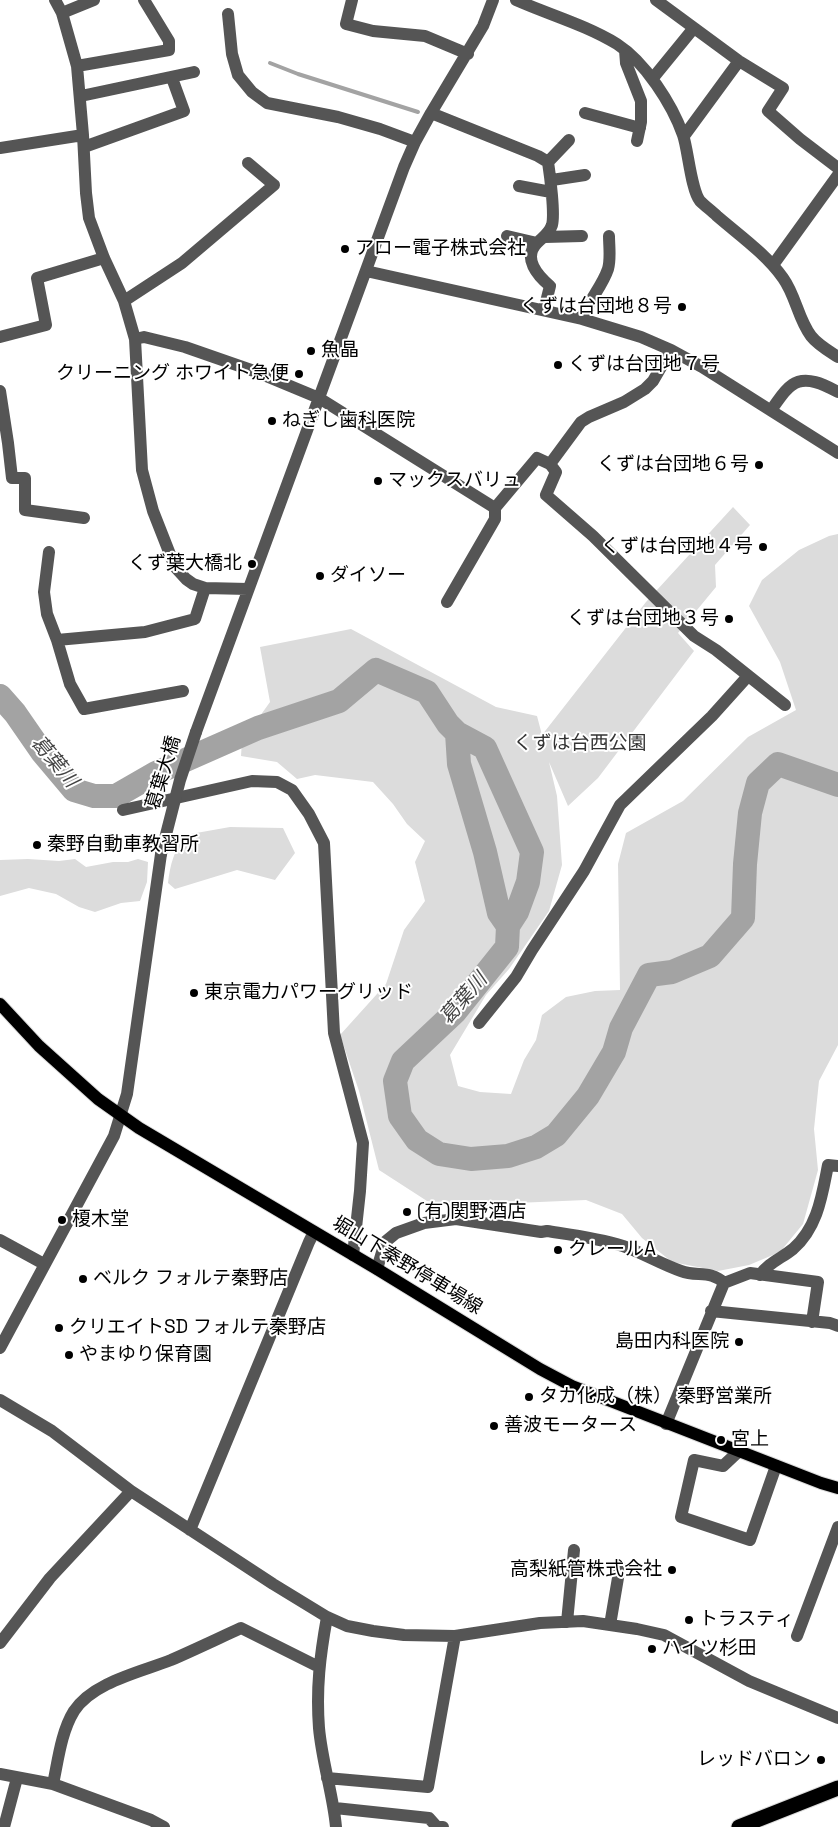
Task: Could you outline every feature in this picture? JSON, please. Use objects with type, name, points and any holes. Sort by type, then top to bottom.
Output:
[{"type":"highway","points":[[739,1827],[838,1788]]},
{"type":"main road","name":"堀山下秦野停車場線","points":[[0,1004],[39,1046],[98,1099],[140,1128],[540,1369],[572,1386],[666,1424],[838,1488]]},
{"type":"street","points":[[55,0],[62,13],[77,66],[89,218],[104,258],[124,301],[136,339],[142,470],[153,511],[175,566],[186,579],[193,584],[205,588],[248,589]]},
{"type":"street","points":[[62,13],[94,0]]},
{"type":"street","points":[[77,66],[169,50],[169,41],[144,0]]},
{"type":"street","points":[[352,0],[346,24],[373,31],[425,36],[468,54]]},
{"type":"street","name":"葛葉大橋","points":[[0,1348],[114,1136],[127,1094],[161,854],[180,780],[196,732],[404,167],[431,113],[483,26],[493,0]]},
{"type":"street","points":[[516,0],[550,15],[581,25],[624,50],[653,78],[684,136],[686,155],[699,200],[773,265],[792,293],[812,337],[838,357]]},
{"type":"street","points":[[656,0],[739,61],[783,88],[768,111],[800,139],[838,168]]},
{"type":"street","points":[[228,14],[232,54],[238,75],[252,92],[267,103],[338,117],[416,142]]},
{"type":"street","points":[[653,78],[693,29]]},
{"type":"street","points":[[624,50],[626,63],[641,101],[640,128],[637,141]]},
{"type":"street","points":[[684,136],[739,61]]},
{"type":"street","points":[[80,96],[194,72]]},
{"type":"street","points":[[0,148],[84,141],[184,112],[172,78]]},
{"type":"street","points":[[585,113],[600,110],[640,128]]},
{"type":"street","points":[[431,113],[538,156],[548,162]]},
{"type":"street","points":[[548,162],[569,140]]},
{"type":"street","points":[[544,310],[550,286],[537,274],[532,265],[532,255],[552,225],[548,162]]},
{"type":"street","points":[[124,301],[182,263],[274,185],[248,163]]},
{"type":"street","points":[[519,186],[551,186],[585,175]]},
{"type":"street","points":[[773,265],[838,175]]},
{"type":"street","points":[[507,236],[541,240],[582,236]]},
{"type":"street","points":[[582,319],[608,268],[609,236]]},
{"type":"street","points":[[0,337],[46,325],[37,278],[104,258]]},
{"type":"street","points":[[366,271],[582,319],[641,337],[671,350],[838,453]]},
{"type":"street","points":[[136,339],[144,337],[185,347],[254,371],[319,398],[495,508]]},
{"type":"street","points":[[550,464],[580,422],[624,402],[654,381],[671,350]]},
{"type":"street","points":[[770,410],[786,390],[798,382],[816,382],[838,392]]},
{"type":"street","points":[[0,391],[12,478],[25,478],[25,510],[84,518]]},
{"type":"street","points":[[447,602],[495,519],[495,508],[537,458],[550,464],[556,472],[546,494],[593,536],[689,632],[716,650],[785,705]]},
{"type":"street","points":[[49,552],[44,592],[47,614],[70,684],[84,709],[183,691]]},
{"type":"street","points":[[57,640],[145,632],[195,619],[205,588]]},
{"type":"street","points":[[479,1023],[516,977],[584,871],[620,805],[712,716],[748,676]]},
{"type":"street","points":[[123,810],[252,781],[277,782],[292,790],[309,814],[324,843],[334,1033],[363,1143],[353,1255]]},
{"type":"street","points":[[760,1274],[765,1267],[783,1258],[799,1244],[812,1226],[820,1206],[828,1165],[838,1166]]},
{"type":"street","points":[[376,1269],[384,1242],[396,1233],[424,1223],[456,1219],[590,1238],[622,1246],[652,1257],[682,1272],[717,1276],[724,1283]]},
{"type":"street","points":[[190,1530],[314,1232]]},
{"type":"street","points":[[0,1240],[44,1264]]},
{"type":"street","points":[[666,1424],[724,1283],[750,1273],[818,1282],[812,1322]]},
{"type":"street","points":[[711,1311],[830,1323],[838,1326]]},
{"type":"street","points":[[0,1400],[52,1431],[131,1491],[190,1530],[327,1617],[347,1626],[404,1634],[454,1636],[540,1623],[583,1621],[637,1629],[664,1635],[750,1680],[838,1718]]},
{"type":"street","points":[[738,1451],[723,1466],[694,1460],[681,1517],[750,1540],[776,1466]]},
{"type":"street","points":[[0,1643],[50,1578],[131,1491]]},
{"type":"street","points":[[797,1636],[838,1528]]},
{"type":"street","points":[[567,1622],[574,1550]]},
{"type":"street","points":[[610,1625],[620,1566]]},
{"type":"street","points":[[327,1617],[318,1667],[317,1696],[320,1730],[327,1778],[335,1808],[336,1827]]},
{"type":"street","points":[[53,1784],[66,1728],[74,1711],[85,1699],[104,1687],[133,1673],[169,1660],[241,1628],[318,1667]]},
{"type":"street","points":[[327,1778],[428,1787],[454,1636]]},
{"type":"street","points":[[0,1774],[53,1784],[151,1820],[164,1827]]},
{"type":"street","points":[[4,1827],[17,1778]]},
{"type":"street","points":[[335,1808],[429,1818],[437,1827],[444,1827]]},
{"type":"green space","name":"くずは台西公園","points":[[733,507],[750,525],[715,565],[716,587],[678,633],[694,651],[598,778],[568,806],[549,762],[557,796],[562,865],[549,911],[509,969],[486,995],[450,1055],[458,1086],[480,1092],[511,1094],[524,1060],[536,1040],[542,1015],[566,997],[595,991],[620,990],[618,864],[626,833],[683,801],[748,737],[796,710],[780,662],[749,606],[762,580],[799,550],[829,536],[838,534],[838,1045],[819,1081],[814,1129],[818,1170],[803,1224],[780,1252],[749,1265],[718,1271],[672,1262],[642,1238],[622,1214],[586,1200],[516,1203],[482,1210],[427,1201],[379,1170],[359,1091],[340,1035],[386,984],[404,930],[425,901],[415,862],[425,841],[407,824],[393,804],[373,782],[315,775],[297,779],[277,762],[241,756],[242,741],[270,702],[260,647],[351,629],[496,707],[537,716],[542,735],[646,602]]},
{"type":"green space","points":[[230,827],[283,828],[295,853],[275,880],[237,870],[175,889],[168,883],[173,858],[185,835]]},
{"type":"green space","points":[[75,859],[86,867],[138,859],[148,862],[147,882],[140,901],[121,903],[95,912],[79,907],[56,894],[29,888],[0,896],[0,860],[59,861]]},
{"type":"waterway","points":[[270,63],[298,74],[418,112]]},
{"type":"waterway","name":"葛葉川","points":[[0,696],[15,713],[42,752],[74,790],[94,796],[116,796],[156,773],[258,728],[339,701],[376,670],[427,692],[448,724],[457,733],[459,764],[485,852],[499,913],[508,926],[507,947],[455,1012],[403,1061],[395,1081],[400,1116],[417,1140],[439,1154],[471,1159],[508,1156],[536,1147],[556,1135],[588,1096],[614,1052],[621,1028],[649,975],[672,972],[710,956],[743,918],[745,864],[750,813],[758,783],[778,764],[838,785]]},
{"type":"waterway","points":[[457,733],[485,748],[532,852],[528,882],[517,912],[508,926]]},
{"type":"place","name":"アロー電子株式会社","points":[[345,249]]},
{"type":"place","name":"くずは台団地８号","points":[[682,307]]},
{"type":"place","name":"魚晶","points":[[311,351]]},
{"type":"place","name":"くずは台団地７号","points":[[558,365]]},
{"type":"place","name":"クリーニング ホワイト急便","points":[[299,374]]},
{"type":"place","name":"ねぎし歯科医院","points":[[272,421]]},
{"type":"place","name":"くずは台団地６号","points":[[759,465]]},
{"type":"place","name":"マックスバリュ","points":[[378,481]]},
{"type":"place","name":"くずは台団地４号","points":[[763,547]]},
{"type":"place","name":"くず葉大橋北","points":[[252,564]]},
{"type":"place","name":"ダイソー","points":[[320,576]]},
{"type":"place","name":"くずは台団地３号","points":[[729,619]]},
{"type":"place","name":"秦野自動車教習所","points":[[37,845]]},
{"type":"place","name":"東京電力パワーグリッド","points":[[194,993]]},
{"type":"place","name":"(有)関野酒店","points":[[407,1212]]},
{"type":"place","name":"榎木堂","points":[[62,1220]]},
{"type":"place","name":"クレールA","points":[[558,1250]]},
{"type":"place","name":"ベルク フォルテ秦野店","points":[[83,1279]]},
{"type":"place","name":"クリエイトSD フォルテ秦野店","points":[[59,1328]]},
{"type":"place","name":"島田内科医院","points":[[739,1342]]},
{"type":"place","name":"やまゆり保育園","points":[[69,1355]]},
{"type":"place","name":"タカ化成（株） 秦野営業所","points":[[529,1397]]},
{"type":"place","name":"善波モータース","points":[[494,1426]]},
{"type":"place","name":"宮上","points":[[721,1440]]},
{"type":"place","name":"高梨紙管株式会社","points":[[672,1570]]},
{"type":"place","name":"トラスティ","points":[[689,1620]]},
{"type":"place","name":"ハイツ杉田","points":[[652,1649]]},
{"type":"place","name":"レッドバロン","points":[[821,1760]]}]
